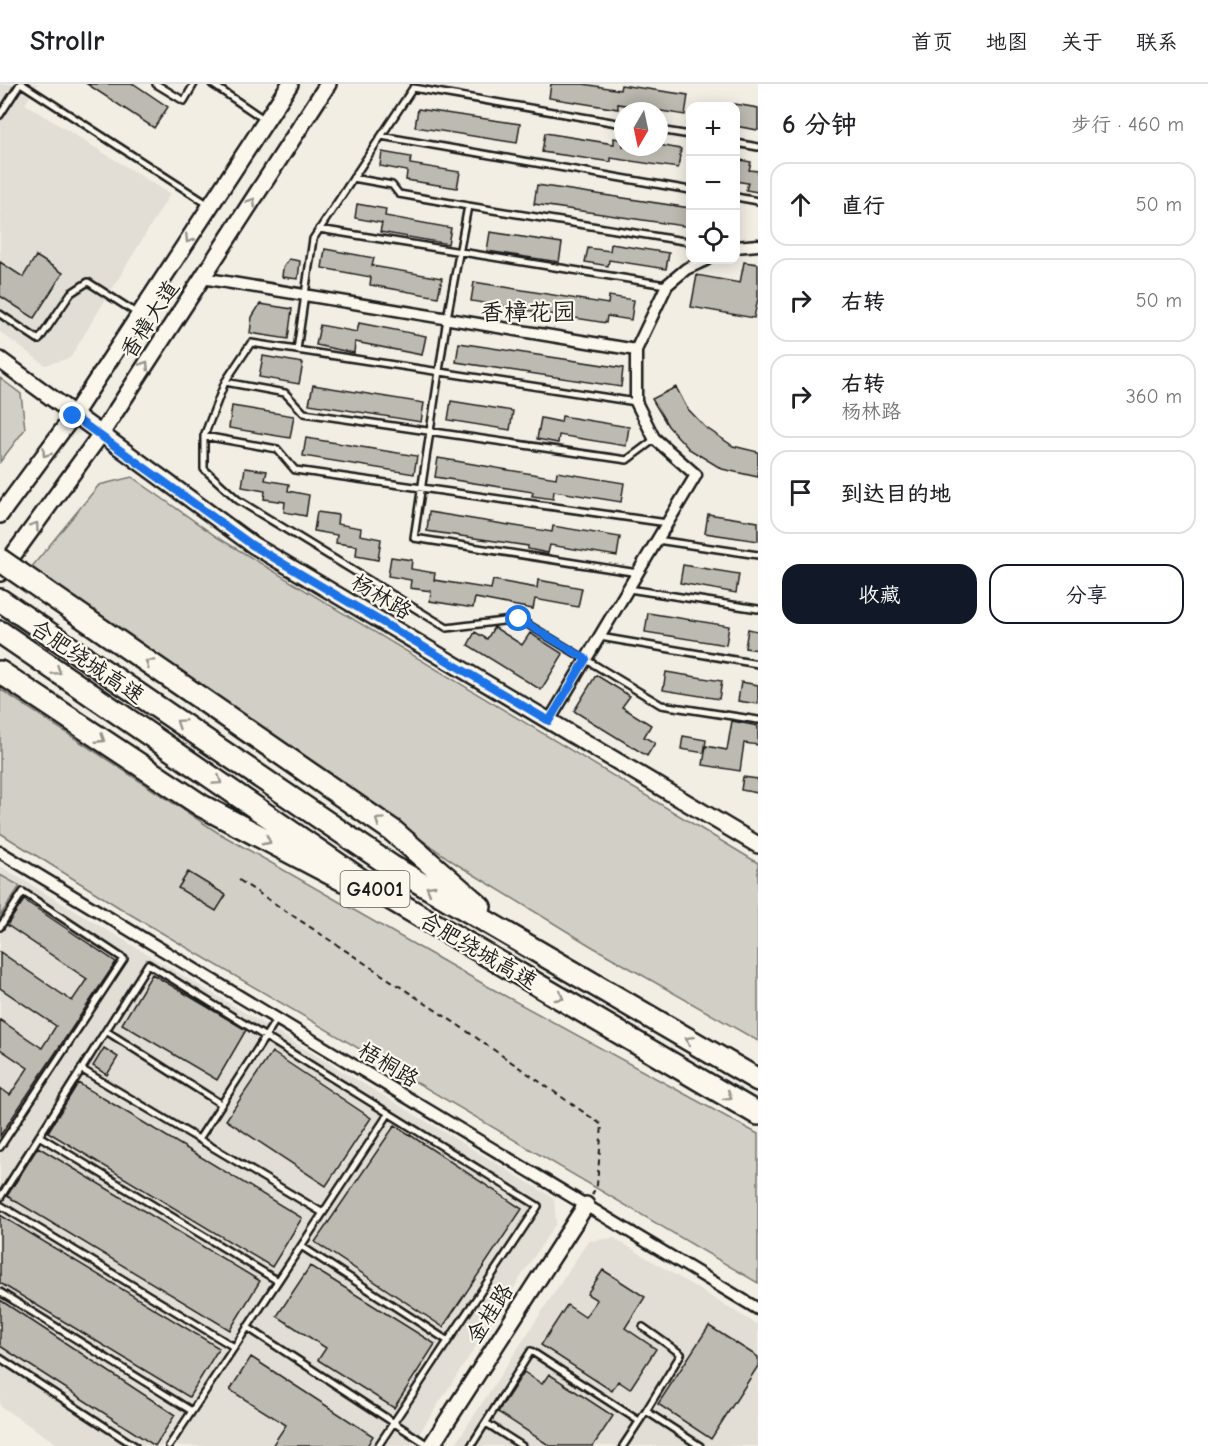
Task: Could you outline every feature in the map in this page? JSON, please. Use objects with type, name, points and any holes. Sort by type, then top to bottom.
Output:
[{"type":"highway","points":[[0,560],[393,831],[519,941]]},
{"type":"highway","name":"合肥绕城高速","points":[[0,600],[392,866],[758,1080]]},
{"type":"highway","name":"合肥绕城高速","points":[[4,634],[374,889],[758,1114]]},
{"type":"highway","points":[[0,672],[202,806],[502,963]]},
{"type":"street","name":"香樟大道","points":[[0,515],[73,416],[290,84]]},
{"type":"street","name":"香樟大道","points":[[0,573],[101,434],[328,84]]},
{"type":"street","points":[[740,247],[758,245]]},
{"type":"street","points":[[549,721],[696,475],[656,440],[636,402],[636,350],[668,285],[686,269],[697,264]]},
{"type":"street","points":[[202,278],[636,350]]},
{"type":"street","name":"杨林路","points":[[0,360],[73,416],[252,545],[758,845]]},
{"type":"street","name":"梧桐路","points":[[0,852],[758,1309]]},
{"type":"street","name":"金桂路","points":[[430,1446],[586,1205]]},
{"type":"lane","points":[[0,115],[21,84],[211,206]]},
{"type":"lane","points":[[156,84],[184,101],[194,84]]},
{"type":"lane","points":[[212,84],[266,121]]},
{"type":"lane","points":[[297,350],[313,239],[413,88],[614,122]]},
{"type":"lane","points":[[668,131],[686,134]]},
{"type":"lane","points":[[381,136],[686,189]]},
{"type":"lane","points":[[740,144],[758,147]]},
{"type":"lane","points":[[353,178],[393,185],[399,194],[686,241]]},
{"type":"lane","points":[[740,198],[758,201]]},
{"type":"lane","points":[[468,206],[447,318],[414,538],[638,573]]},
{"type":"lane","points":[[319,229],[668,285]]},
{"type":"lane","points":[[0,314],[39,340],[71,293],[88,282],[140,315]]},
{"type":"lane","points":[[636,402],[251,343],[225,382],[204,436],[204,469],[238,500],[447,628],[519,619],[661,705],[758,720]]},
{"type":"lane","points":[[225,382],[285,393],[304,413],[627,460],[656,440]]},
{"type":"lane","points":[[204,436],[278,449],[295,470],[667,524]]},
{"type":"lane","points":[[657,540],[758,555]]},
{"type":"lane","points":[[628,589],[758,609]]},
{"type":"lane","points":[[599,637],[758,664]]},
{"type":"lane","points":[[0,927],[23,892],[124,959],[0,1147]]},
{"type":"lane","points":[[0,1198],[148,964],[538,1206],[378,1446]]},
{"type":"lane","points":[[199,1139],[277,1019]]},
{"type":"lane","points":[[106,1031],[221,1104]]},
{"type":"lane","points":[[81,1069],[323,1213]]},
{"type":"lane","points":[[169,1446],[389,1113]]},
{"type":"lane","points":[[39,1136],[278,1281]]},
{"type":"lane","points":[[0,1204],[234,1347]]},
{"type":"lane","points":[[301,1246],[448,1341]]},
{"type":"lane","points":[[0,1292],[192,1412]]},
{"type":"lane","points":[[247,1327],[430,1446]]},
{"type":"lane","points":[[623,1446],[681,1354],[643,1328]]},
{"type":"lane","points":[[471,1446],[531,1351],[639,1421]]},
{"type":"lane","points":[[0,1358],[135,1446]]},
{"type":"lane","points":[[646,1411],[696,1445]]},
{"type":"lane","points":[[486,1423],[522,1446]]},
{"type":"path","points":[[239,880],[458,1025],[602,1125],[597,1185],[586,1205]]},
{"type":"shaded area","points":[[0,84],[38,84],[25,104],[170,194],[70,358],[45,365],[0,332]]},
{"type":"shaded area","points":[[0,378],[21,394],[25,429],[0,462]]},
{"type":"shaded area","points":[[132,477],[217,537],[758,863],[758,1041],[591,946],[458,865],[30,569],[99,485]]},
{"type":"shaded area","points":[[0,689],[217,832],[487,986],[758,1134],[758,1283],[128,913],[0,833]]},
{"type":"shaded area","points":[[0,866],[554,1198],[556,1223],[411,1446],[60,1446],[0,1406]]},
{"type":"shaded area","points":[[0,875],[20,886],[0,916]]},
{"type":"shaded area","points":[[614,1238],[758,1325],[758,1446],[454,1446],[588,1241]]},
{"type":"building","points":[[87,84],[134,84],[168,107],[154,128]]},
{"type":"building","points":[[551,84],[583,84],[620,90],[621,85],[688,95],[685,115],[668,112],[668,102],[614,102],[614,108],[549,98]]},
{"type":"building","points":[[740,105],[758,108],[758,130],[740,127]]},
{"type":"building","points":[[418,109],[520,124],[517,143],[415,127]]},
{"type":"building","points":[[545,133],[614,144],[614,156],[668,156],[668,147],[681,149],[678,168],[611,158],[611,162],[542,152]]},
{"type":"building","points":[[382,152],[411,157],[410,164],[460,172],[457,188],[406,180],[407,171],[380,166]]},
{"type":"building","points":[[740,160],[751,162],[749,170],[758,171],[758,192],[746,190],[748,183],[740,182]]},
{"type":"building","points":[[537,185],[686,207],[686,226],[534,204]]},
{"type":"building","points":[[357,204],[386,209],[385,216],[451,228],[448,244],[380,232],[382,223],[355,218]]},
{"type":"building","points":[[490,232],[562,243],[559,262],[487,251]]},
{"type":"building","points":[[611,244],[669,253],[666,269],[609,260],[608,266],[585,262],[588,248],[610,251]]},
{"type":"building","points":[[325,249],[374,258],[372,266],[442,278],[438,297],[370,285],[371,277],[322,268]]},
{"type":"building","points":[[36,256],[63,273],[34,318],[0,296],[0,262],[23,277]]},
{"type":"building","points":[[289,259],[300,261],[298,279],[282,277],[283,268]]},
{"type":"building","points":[[744,262],[758,264],[758,298],[754,318],[691,307],[697,275],[740,283]]},
{"type":"building","points":[[474,282],[608,304],[609,296],[634,300],[631,320],[607,316],[606,323],[471,301]]},
{"type":"building","points":[[260,304],[292,309],[288,339],[250,333],[252,317]]},
{"type":"building","points":[[359,323],[426,336],[422,355],[355,342],[354,353],[316,345],[320,325],[357,332]]},
{"type":"building","points":[[459,343],[623,368],[621,387],[456,362]]},
{"type":"building","points":[[263,356],[303,363],[299,384],[259,377]]},
{"type":"building","points":[[313,385],[424,403],[421,422],[309,404]]},
{"type":"building","points":[[676,387],[687,408],[705,427],[733,446],[758,452],[758,477],[722,469],[689,449],[668,426],[652,399]]},
{"type":"building","points":[[451,401],[513,411],[510,430],[448,420]]},
{"type":"building","points":[[232,406],[294,416],[290,438],[229,428]]},
{"type":"building","points":[[562,416],[629,427],[626,446],[559,435],[558,443],[537,439],[541,418],[561,422]]},
{"type":"building","points":[[306,438],[417,456],[414,474],[303,456]]},
{"type":"building","points":[[438,458],[556,478],[557,472],[624,483],[621,502],[554,491],[553,499],[532,496],[533,492],[435,477]]},
{"type":"building","points":[[245,468],[267,471],[265,480],[289,484],[288,491],[309,495],[306,516],[284,512],[285,502],[264,499],[265,491],[242,487]]},
{"type":"building","points":[[317,512],[338,515],[337,524],[361,528],[360,535],[381,539],[378,560],[356,556],[357,546],[336,543],[337,535],[314,531]]},
{"type":"building","points":[[429,512],[552,532],[553,526],[620,537],[617,556],[550,545],[548,553],[528,549],[528,546],[427,531]]},
{"type":"building","points":[[708,514],[758,522],[758,541],[705,533]]},
{"type":"building","points":[[391,557],[412,560],[411,569],[435,573],[434,580],[491,589],[493,580],[537,588],[538,580],[582,588],[578,607],[535,599],[533,609],[475,598],[473,608],[430,601],[431,591],[410,588],[411,580],[388,576]]},
{"type":"building","points":[[683,565],[739,574],[736,593],[680,583]]},
{"type":"building","points":[[648,613],[729,626],[726,645],[645,632]]},
{"type":"building","points":[[494,627],[522,645],[530,633],[563,654],[541,690],[468,645],[475,632],[487,639]]},
{"type":"building","points":[[748,629],[758,631],[758,650],[745,648]]},
{"type":"building","points":[[666,672],[722,681],[719,699],[663,690]]},
{"type":"building","points":[[596,675],[630,696],[622,707],[651,725],[644,737],[655,743],[647,756],[574,711]]},
{"type":"building","points":[[741,682],[758,685],[758,704],[738,701]]},
{"type":"building","points":[[732,721],[758,726],[758,745],[744,743],[740,771],[703,765],[706,746],[727,750]]},
{"type":"building","points":[[683,736],[706,740],[704,753],[681,749]]},
{"type":"building","points":[[743,777],[758,779],[758,793],[741,790]]},
{"type":"building","points":[[188,872],[226,895],[216,911],[178,888]]},
{"type":"building","points":[[24,900],[116,962],[0,1136],[0,1088],[10,1095],[28,1068],[0,1049],[0,1020],[42,1048],[56,1026],[0,988],[0,952],[72,1001],[87,979],[7,925]]},
{"type":"building","points":[[152,974],[246,1030],[217,1080],[122,1024]]},
{"type":"building","points":[[104,1048],[118,1057],[107,1075],[93,1066]]},
{"type":"building","points":[[272,1052],[371,1118],[326,1186],[226,1120]]},
{"type":"building","points":[[78,1083],[302,1218],[272,1267],[48,1132]]},
{"type":"building","points":[[395,1125],[522,1209],[443,1327],[315,1242]]},
{"type":"building","points":[[38,1147],[260,1281],[230,1330],[7,1196]]},
{"type":"building","points":[[0,1215],[219,1348],[189,1397],[0,1283]]},
{"type":"building","points":[[310,1266],[435,1344],[394,1408],[318,1360],[326,1348],[277,1316]]},
{"type":"building","points":[[603,1270],[645,1297],[625,1328],[656,1349],[630,1389],[618,1381],[612,1391],[541,1345],[567,1305],[585,1317],[597,1300],[587,1294]]},
{"type":"building","points":[[0,1300],[175,1415],[155,1446],[0,1346]]},
{"type":"building","points":[[709,1326],[758,1357],[758,1366],[711,1439],[658,1404]]},
{"type":"building","points":[[251,1357],[373,1436],[367,1446],[272,1446],[286,1425],[230,1390]]},
{"type":"building","points":[[524,1372],[542,1384],[549,1374],[613,1416],[593,1446],[550,1446],[498,1412]]},
{"type":"district","name":"香樟花园","points":[[528,312]]},
{"type":"route","points":[[73,416],[252,545],[549,721],[586,659],[519,619]]}]
